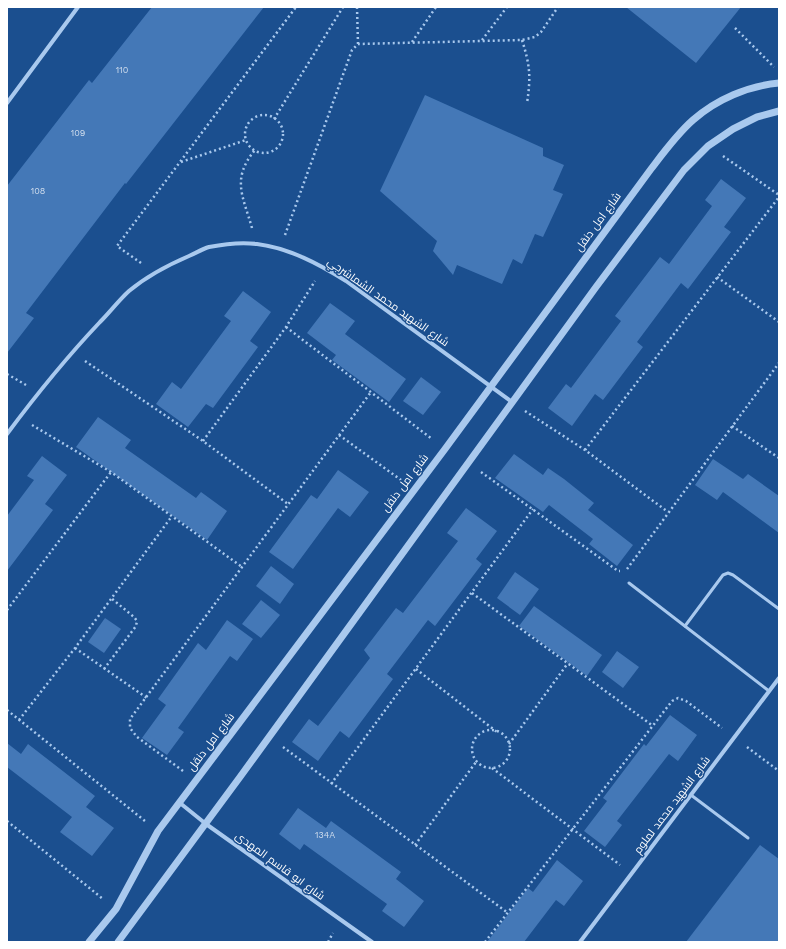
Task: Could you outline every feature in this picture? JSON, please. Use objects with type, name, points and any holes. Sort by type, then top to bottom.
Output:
[{"type":"street","points":[[7,102],[78,7]]},
{"type":"street","name":"شارع امل دنقل","points":[[89,942],[116,909],[158,831],[445,449],[651,168],[688,125],[704,111],[734,94],[751,88],[779,83]]},
{"type":"street","points":[[118,942],[206,824],[596,287],[684,170],[708,146],[733,129],[757,117],[779,111]]},
{"type":"street","name":"شارع الشهيد محمد الشماشرجي","points":[[7,434],[38,392],[72,352],[129,291],[154,273],[208,248],[232,244],[257,244],[280,249],[324,267],[346,281],[512,402]]},
{"type":"street","name":"شارع الشهيد محمد لملوم","points":[[580,942],[779,678]]},
{"type":"street","name":"شارع ابو قاسم المهدى","points":[[180,803],[206,824],[372,942]]},
{"type":"lane","points":[[685,626],[723,575],[728,573],[733,575],[779,609]]},
{"type":"lane","points":[[629,583],[769,691]]},
{"type":"lane","points":[[691,795],[748,838]]},
{"type":"path","points":[[154,273],[118,246],[296,7]]},
{"type":"path","points":[[274,118],[343,7]]},
{"type":"path","points":[[357,7],[358,44]]},
{"type":"path","points":[[412,42],[436,7]]},
{"type":"path","points":[[482,41],[507,7]]},
{"type":"path","points":[[280,249],[352,50],[358,44],[522,40],[535,37],[541,32],[558,7]]},
{"type":"path","points":[[735,28],[779,71]]},
{"type":"path","points":[[522,40],[528,60],[530,82],[527,103]]},
{"type":"path","points":[[262,115],[274,118],[282,127],[283,136],[280,144],[274,150],[266,152],[255,150],[250,147],[246,140],[245,132],[248,124],[254,118],[262,115]]},
{"type":"path","points":[[180,162],[246,140]]},
{"type":"path","points":[[585,450],[779,196],[708,146]]},
{"type":"path","points":[[255,150],[242,169],[240,181],[241,192],[257,244]]},
{"type":"path","points":[[203,441],[286,327],[324,267]]},
{"type":"path","points":[[717,277],[779,322]]},
{"type":"path","points":[[286,327],[445,449]]},
{"type":"path","points":[[72,352],[203,441],[288,504]]},
{"type":"path","points":[[468,463],[618,571],[622,571],[626,569],[779,363]]},
{"type":"path","points":[[7,374],[38,392]]},
{"type":"path","points":[[197,780],[137,737],[130,728],[130,719],[147,698],[371,392]]},
{"type":"path","points":[[512,402],[585,450],[668,512]]},
{"type":"path","points":[[19,418],[111,472],[242,567]]},
{"type":"path","points":[[732,426],[779,458]]},
{"type":"path","points":[[339,435],[414,489]]},
{"type":"path","points":[[7,610],[111,472]]},
{"type":"path","points":[[331,784],[533,509]]},
{"type":"path","points":[[19,720],[75,648],[172,516]]},
{"type":"path","points":[[472,593],[653,726]]},
{"type":"path","points":[[104,669],[136,626],[137,621],[111,598]]},
{"type":"path","points":[[75,648],[147,698]]},
{"type":"path","points":[[509,744],[568,663]]},
{"type":"path","points":[[416,669],[505,737],[509,744],[509,752],[506,760],[500,766],[492,768],[483,767],[476,762],[472,755],[472,746],[475,739],[482,733],[490,731],[498,732]]},
{"type":"path","points":[[485,942],[672,701],[678,698],[686,701],[779,771]]},
{"type":"path","points":[[7,710],[158,831]]},
{"type":"path","points":[[269,737],[508,913]]},
{"type":"path","points":[[415,845],[476,762]]},
{"type":"path","points":[[492,768],[632,873]]},
{"type":"path","points":[[7,821],[116,909]]},
{"type":"building","points":[[152,7],[264,7],[126,184],[125,183],[26,313],[34,318],[7,353],[7,186],[89,80],[92,83]]},
{"type":"building","points":[[626,7],[741,7],[696,63]]},
{"type":"building","points":[[425,95],[543,148],[543,156],[564,165],[553,190],[563,194],[543,237],[535,234],[522,264],[513,259],[502,284],[457,265],[453,275],[433,251],[437,241],[380,191]]},
{"type":"building","points":[[721,179],[746,198],[724,227],[731,232],[688,289],[681,283],[637,342],[643,347],[603,400],[595,394],[572,426],[548,408],[566,384],[571,388],[621,321],[615,316],[660,257],[669,264],[712,206],[705,200]]},
{"type":"building","points":[[243,291],[271,312],[250,341],[258,347],[213,408],[206,404],[188,427],[156,404],[172,382],[181,389],[231,321],[224,316]]},
{"type":"building","points":[[330,303],[355,321],[345,334],[406,379],[389,402],[332,360],[336,355],[307,333]]},
{"type":"building","points":[[421,377],[441,392],[423,415],[403,401]]},
{"type":"building","points":[[98,417],[131,440],[125,448],[196,498],[201,492],[227,511],[207,540],[76,447]]},
{"type":"building","points":[[514,454],[543,475],[548,468],[564,479],[594,503],[588,510],[633,545],[617,566],[589,544],[593,539],[549,505],[543,512],[495,478]]},
{"type":"building","points":[[42,456],[67,475],[45,504],[53,510],[7,571],[7,516],[34,480],[27,476]]},
{"type":"building","points":[[713,459],[743,479],[748,474],[779,496],[779,533],[723,492],[717,500],[695,485]]},
{"type":"building","points":[[338,470],[369,492],[350,517],[338,508],[293,569],[269,552],[311,495],[317,499]]},
{"type":"building","points":[[466,508],[497,531],[476,559],[482,564],[435,626],[428,620],[387,674],[393,679],[349,738],[340,731],[318,761],[292,742],[309,719],[318,726],[370,658],[364,650],[396,608],[403,613],[458,541],[447,533]]},
{"type":"building","points":[[271,566],[294,584],[280,604],[256,586]]},
{"type":"building","points":[[515,572],[539,589],[520,615],[497,598]]},
{"type":"building","points":[[261,600],[280,615],[261,638],[242,624]]},
{"type":"building","points":[[534,606],[602,655],[587,676],[519,626]]},
{"type":"building","points":[[105,618],[121,629],[104,653],[88,642]]},
{"type":"building","points":[[227,620],[253,639],[237,661],[230,656],[178,728],[184,732],[167,755],[142,738],[166,705],[158,699],[198,643],[206,650]]},
{"type":"building","points":[[617,651],[639,667],[623,688],[602,672]]},
{"type":"building","points":[[670,715],[697,735],[678,761],[669,754],[617,821],[622,825],[605,847],[584,831],[607,801],[603,798],[644,744],[646,746]]},
{"type":"building","points":[[7,743],[21,754],[28,744],[95,796],[86,807],[114,828],[92,856],[60,832],[72,817],[7,767]]},
{"type":"building","points":[[298,808],[326,828],[331,821],[401,872],[396,879],[424,901],[404,927],[382,911],[387,904],[304,844],[300,850],[279,834]]},
{"type":"building","points":[[760,845],[779,859],[779,942],[686,942]]},
{"type":"building","points":[[557,860],[583,881],[564,906],[556,900],[524,942],[487,942],[528,888],[533,892]]}]
